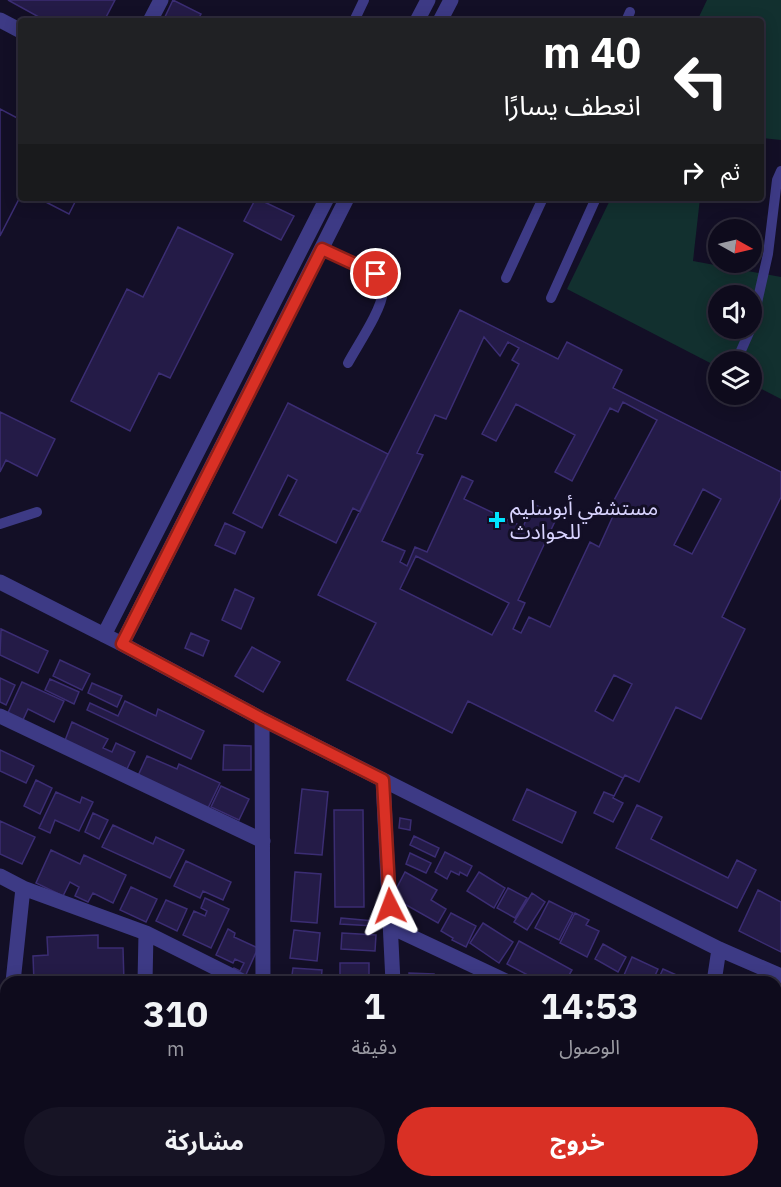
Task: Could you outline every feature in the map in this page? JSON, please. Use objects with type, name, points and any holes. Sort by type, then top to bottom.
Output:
[{"type":"street","points":[[152,18],[161,0]]},
{"type":"street","points":[[418,18],[425,1]]},
{"type":"street","points":[[0,20],[18,29]]},
{"type":"street","points":[[104,635],[325,201]]},
{"type":"street","points":[[122,644],[344,201]]},
{"type":"street","points":[[277,295],[294,304]]},
{"type":"street","points":[[168,511],[184,520]]},
{"type":"street","points":[[0,582],[262,719],[719,949],[781,976]]},
{"type":"street","points":[[0,716],[263,841]]},
{"type":"street","points":[[262,719],[263,976]]},
{"type":"street","points":[[383,780],[393,976]]},
{"type":"street","points":[[0,876],[23,888],[146,933],[232,976]]},
{"type":"street","points":[[14,976],[23,888]]},
{"type":"street","points":[[391,927],[495,976]]},
{"type":"street","points":[[145,976],[146,933]]},
{"type":"street","points":[[715,976],[719,949]]},
{"type":"lane","points":[[355,18],[364,0]]},
{"type":"lane","points":[[425,1],[445,10]]},
{"type":"lane","points":[[761,285],[768,254],[777,180],[781,171]]},
{"type":"lane","points":[[506,278],[542,201]]},
{"type":"lane","points":[[551,298],[595,201]]},
{"type":"lane","points":[[322,249],[376,274],[382,280],[381,302],[348,363]]},
{"type":"lane","points":[[0,524],[37,512]]},
{"type":"green space","points":[[707,0],[781,0],[781,140],[764,138],[764,18],[698,18]]},
{"type":"green space","points":[[610,201],[700,201],[693,261],[708,264],[708,273],[759,273],[781,277],[781,399],[762,389],[762,351],[708,351],[708,362],[567,289]]},
{"type":"building","points":[[8,0],[115,0],[106,18],[41,18]]},
{"type":"building","points":[[173,0],[201,14],[199,18],[164,18]]},
{"type":"building","points":[[0,109],[18,118],[18,201],[0,236]]},
{"type":"building","points":[[0,109],[18,118],[18,201],[0,236]]},
{"type":"building","points":[[44,201],[76,201],[69,214]]},
{"type":"building","points":[[44,201],[76,201],[69,214]]},
{"type":"building","points":[[254,201],[262,201],[294,216],[281,240],[244,221]]},
{"type":"building","points":[[178,227],[233,254],[170,378],[159,373],[130,431],[71,401],[127,289],[143,297]]},
{"type":"building","points":[[460,310],[558,359],[567,342],[622,370],[613,388],[781,472],[781,497],[722,617],[745,629],[701,719],[676,707],[639,782],[625,775],[613,798],[623,803],[613,822],[594,813],[604,792],[614,796],[623,778],[468,701],[452,733],[347,680],[376,623],[318,595]],"holes":[[[703,489],[721,499],[692,554],[674,545]],[[416,556],[509,603],[492,635],[400,589]],[[614,675],[632,684],[613,721],[595,711]]]},
{"type":"building","points":[[484,337],[500,356],[508,342],[519,348],[512,360],[519,364],[482,434],[496,441],[516,404],[575,435],[555,472],[572,481],[610,408],[618,412],[623,402],[657,420],[612,504],[618,505],[599,547],[590,542],[550,627],[529,617],[521,633],[513,629],[525,603],[518,600],[558,515],[533,504],[523,527],[464,499],[473,481],[462,476],[427,552],[415,547],[407,566],[400,562],[405,551],[382,541],[423,455],[417,453],[435,415],[446,419]]},
{"type":"building","points":[[288,403],[388,454],[360,512],[353,508],[336,543],[279,515],[297,480],[288,475],[262,528],[233,513]]},
{"type":"building","points":[[0,412],[55,439],[37,476],[6,460],[0,472]]},
{"type":"building","points":[[225,523],[245,532],[235,554],[215,545]]},
{"type":"building","points":[[235,589],[254,598],[241,629],[222,620]]},
{"type":"building","points":[[1,629],[48,651],[38,673],[0,655]]},
{"type":"building","points":[[191,633],[209,641],[203,656],[185,648]]},
{"type":"building","points":[[252,647],[280,662],[263,692],[235,676]]},
{"type":"building","points":[[60,660],[90,674],[82,690],[53,676]]},
{"type":"building","points":[[0,678],[15,685],[6,705],[0,702]]},
{"type":"building","points":[[50,679],[79,692],[74,704],[45,690]]},
{"type":"building","points":[[22,682],[64,701],[54,722],[28,709],[22,722],[7,715]]},
{"type":"building","points":[[92,683],[122,696],[117,707],[88,693]]},
{"type":"building","points":[[125,701],[156,716],[158,709],[204,731],[191,759],[87,710],[90,703],[118,716]]},
{"type":"building","points":[[72,722],[108,739],[103,748],[112,752],[116,743],[135,752],[127,769],[64,743]]},
{"type":"building","points":[[224,745],[251,746],[251,770],[223,770]]},
{"type":"building","points":[[0,750],[34,766],[26,783],[0,771]]},
{"type":"building","points":[[147,756],[177,769],[179,764],[220,783],[207,810],[137,778]]},
{"type":"building","points":[[36,780],[52,788],[40,814],[24,806]]},
{"type":"building","points":[[221,786],[249,799],[239,820],[211,807]]},
{"type":"building","points":[[302,789],[328,792],[322,855],[295,853]]},
{"type":"building","points":[[527,789],[576,812],[562,843],[513,820]]},
{"type":"building","points":[[56,792],[80,803],[82,797],[93,802],[79,831],[55,820],[50,833],[39,828]]},
{"type":"building","points":[[637,805],[662,817],[651,839],[728,878],[737,860],[756,870],[737,908],[616,848]]},
{"type":"building","points":[[334,810],[363,810],[364,907],[335,907]]},
{"type":"building","points":[[93,813],[108,820],[99,839],[85,832]]},
{"type":"building","points":[[400,818],[411,820],[410,830],[399,828]]},
{"type":"building","points":[[0,821],[35,837],[22,864],[0,854]]},
{"type":"building","points":[[113,825],[153,844],[156,837],[184,850],[170,878],[102,847]]},
{"type":"building","points":[[414,836],[439,848],[435,857],[410,845]]},
{"type":"building","points":[[51,850],[80,864],[84,855],[126,875],[113,903],[93,893],[88,902],[75,896],[79,887],[70,882],[63,896],[36,883]]},
{"type":"building","points":[[445,852],[472,866],[467,876],[451,871],[447,879],[435,872]]},
{"type":"building","points":[[410,853],[431,863],[426,873],[406,864]]},
{"type":"building","points":[[186,861],[231,882],[223,900],[203,891],[200,898],[174,886]]},
{"type":"building","points":[[295,872],[321,874],[317,923],[291,921]]},
{"type":"building","points":[[405,872],[437,890],[431,900],[446,909],[438,923],[392,897]]},
{"type":"building","points":[[479,872],[505,888],[494,908],[467,891]]},
{"type":"building","points":[[131,887],[157,899],[146,922],[120,910]]},
{"type":"building","points":[[508,888],[527,898],[515,918],[497,908]]},
{"type":"building","points":[[758,890],[781,902],[781,952],[739,931]]},
{"type":"building","points":[[532,893],[545,902],[527,930],[514,922]]},
{"type":"building","points":[[205,898],[229,909],[211,948],[183,935],[194,911],[205,916],[207,911],[201,908]]},
{"type":"building","points":[[166,900],[187,909],[177,931],[156,921]]},
{"type":"building","points":[[549,901],[573,913],[559,940],[535,928]]},
{"type":"building","points":[[451,913],[476,926],[466,947],[441,931]]},
{"type":"building","points":[[575,913],[589,920],[586,925],[599,931],[587,957],[560,943]]},
{"type":"building","points":[[341,918],[374,921],[374,926],[340,924]]},
{"type":"building","points":[[483,923],[513,942],[499,963],[470,943]]},
{"type":"building","points":[[228,929],[235,933],[234,937],[258,948],[245,976],[232,974],[234,968],[240,971],[244,963],[235,959],[233,963],[216,955]]},
{"type":"building","points":[[294,930],[320,933],[317,961],[290,958]]},
{"type":"building","points":[[342,933],[376,935],[375,951],[341,949]]},
{"type":"building","points":[[98,935],[98,948],[123,948],[124,976],[34,976],[33,956],[48,955],[47,937]]},
{"type":"building","points":[[519,941],[572,970],[568,976],[530,976],[507,964]]},
{"type":"building","points":[[603,944],[626,957],[618,972],[595,959]]},
{"type":"building","points":[[632,957],[658,969],[655,976],[624,975]]},
{"type":"building","points":[[340,963],[369,963],[369,976],[340,976]]},
{"type":"building","points":[[293,968],[322,970],[322,976],[292,976]]},
{"type":"building","points":[[663,969],[679,976],[660,976]]},
{"type":"building","points":[[409,973],[434,974],[434,976],[409,976]]},
{"type":"place","name":"مستشفي أبوسليم للحوادث","points":[[497,520]]},
{"type":"route","points":[[376,274],[322,249],[122,644],[262,719],[383,780],[390,906]]}]
